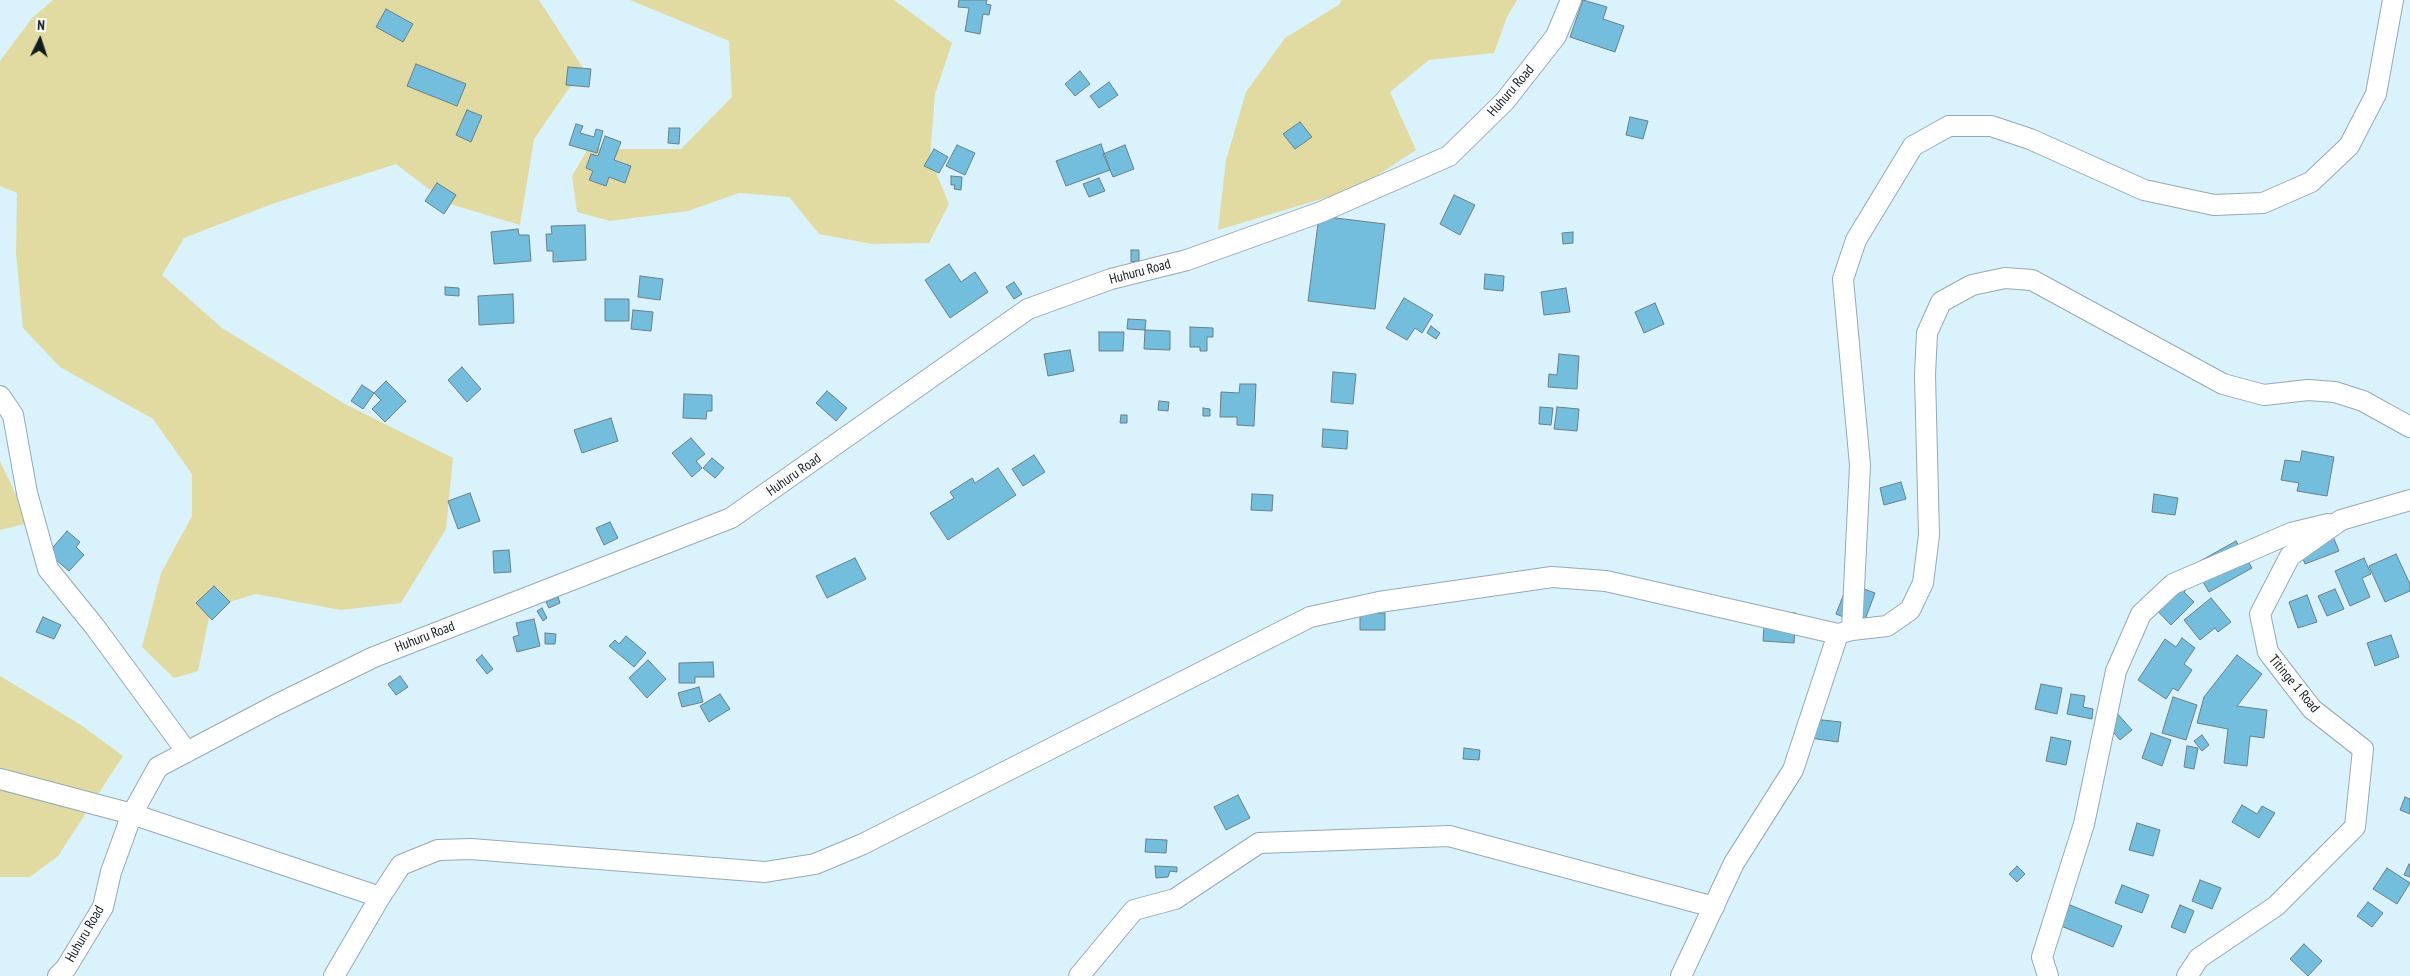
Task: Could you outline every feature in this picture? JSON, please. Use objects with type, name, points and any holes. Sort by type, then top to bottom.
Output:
[{"type":"street","name":"Huhuru Road","points":[[58,976],[66,968],[103,907],[111,872],[132,814],[158,767],[374,657],[731,518],[1028,309],[1111,280],[1187,260],[1321,212],[1449,156],[1505,101],[1556,36],[1571,0]]},
{"type":"street","points":[[1681,976],[1734,863],[1793,770],[1845,632],[1860,464],[1843,279],[1856,240],[1913,146],[1949,126],[1991,126],[2030,139],[2144,190],[2214,206],[2263,202],[2311,182],[2349,146],[2376,94],[2393,0]]},
{"type":"street","points":[[334,976],[401,865],[438,850],[471,849],[764,872],[814,864],[863,844],[1310,617],[1379,602],[1552,577],[1597,580],[1845,632],[1887,626],[1910,610],[1923,583],[1929,535],[1925,375],[1927,333],[1942,302],[1972,285],[2005,278],[2032,280],[2222,384],[2264,395],[2308,390],[2335,392],[2363,401],[2410,427]]},
{"type":"street","points":[[0,396],[13,415],[27,493],[48,570],[95,627],[187,752]]},
{"type":"street","name":"Titinge 1 Road","points":[[2187,976],[2199,958],[2276,906],[2354,827],[2363,750],[2312,709],[2268,652],[2260,614],[2290,556],[2341,520],[2410,500]]},
{"type":"street","points":[[2048,976],[2042,958],[2084,824],[2116,671],[2142,614],[2173,584],[2290,533],[2341,520]]},
{"type":"street","points":[[0,779],[132,814],[380,897]]},
{"type":"street","points":[[1079,976],[1134,910],[1176,899],[1259,843],[1449,836],[1714,907]]},
{"type":"shaded area","points":[[53,0],[539,0],[583,68],[534,139],[520,225],[447,203],[396,164],[275,203],[184,238],[162,275],[222,328],[345,404],[453,458],[446,529],[401,603],[341,610],[256,594],[211,608],[198,671],[174,678],[142,647],[161,573],[192,516],[192,474],[153,419],[60,367],[23,328],[16,253],[17,193],[0,186],[0,61],[32,18]]},
{"type":"shaded area","points":[[630,0],[894,0],[952,43],[935,94],[930,158],[949,204],[929,243],[872,244],[819,234],[789,197],[739,193],[688,211],[610,221],[577,212],[572,176],[588,149],[681,149],[732,97],[729,41]]},
{"type":"shaded area","points":[[1341,0],[1517,0],[1507,17],[1494,53],[1429,60],[1390,92],[1416,150],[1358,188],[1218,230],[1226,160],[1246,92],[1285,38],[1340,4]]},
{"type":"shaded area","points":[[0,461],[29,523],[0,530]]},
{"type":"shaded area","points":[[0,676],[81,725],[123,756],[58,856],[30,877],[0,877]]},
{"type":"building","points":[[959,0],[987,0],[986,4],[991,5],[989,15],[983,14],[980,34],[965,31],[969,8],[958,7]]},
{"type":"building","points":[[1583,0],[1607,7],[1603,19],[1624,26],[1615,52],[1570,37]]},
{"type":"building","points":[[386,9],[413,24],[403,42],[376,27]]},
{"type":"building","points":[[416,64],[466,84],[457,106],[407,86]]},
{"type":"building","points":[[568,67],[591,69],[589,87],[566,85]]},
{"type":"building","points":[[1080,71],[1090,84],[1075,96],[1065,84]]},
{"type":"building","points":[[1109,82],[1118,95],[1099,108],[1090,96]]},
{"type":"building","points":[[467,110],[482,116],[471,142],[456,135]]},
{"type":"building","points":[[1630,117],[1648,121],[1643,139],[1626,135]]},
{"type":"building","points":[[1300,122],[1312,137],[1295,149],[1283,134]]},
{"type":"building","points":[[576,124],[583,126],[580,133],[594,137],[596,129],[603,131],[597,153],[569,145]]},
{"type":"building","points":[[669,128],[680,128],[679,144],[668,143]]},
{"type":"building","points":[[605,136],[621,142],[614,160],[631,166],[625,183],[609,177],[606,186],[589,180],[593,171],[586,168],[591,154],[598,156]]},
{"type":"building","points":[[1101,144],[1110,170],[1066,186],[1056,161]]},
{"type":"building","points":[[957,145],[975,153],[965,175],[946,166]]},
{"type":"building","points":[[1125,145],[1134,169],[1113,177],[1103,154]]},
{"type":"building","points":[[934,149],[948,157],[939,173],[924,166]]},
{"type":"building","points":[[951,176],[962,177],[961,190],[954,189],[955,185],[951,185]]},
{"type":"building","points":[[1099,178],[1105,191],[1089,197],[1083,184]]},
{"type":"building","points":[[437,183],[456,195],[444,214],[425,201]]},
{"type":"building","points":[[1454,195],[1475,205],[1460,235],[1440,224]]},
{"type":"building","points":[[1319,216],[1385,224],[1375,309],[1308,301]]},
{"type":"building","points":[[585,225],[586,260],[553,262],[553,251],[547,251],[546,234],[552,234],[551,226]]},
{"type":"building","points":[[518,229],[519,235],[529,235],[531,261],[494,264],[491,232]]},
{"type":"building","points":[[1573,232],[1573,243],[1563,244],[1562,233]]},
{"type":"building","points":[[1131,250],[1139,250],[1139,261],[1131,262]]},
{"type":"building","points":[[949,264],[961,282],[975,272],[988,292],[950,318],[925,280]]},
{"type":"building","points":[[1485,274],[1504,276],[1503,291],[1484,289]]},
{"type":"building","points":[[640,276],[663,279],[660,300],[638,297]]},
{"type":"building","points":[[1014,282],[1022,294],[1014,299],[1006,287]]},
{"type":"building","points":[[445,287],[459,288],[459,296],[445,295]]},
{"type":"building","points":[[1566,288],[1570,312],[1544,315],[1541,292]]},
{"type":"building","points":[[513,294],[514,323],[479,325],[478,296]]},
{"type":"building","points":[[1404,298],[1433,315],[1422,333],[1415,328],[1407,340],[1386,328]]},
{"type":"building","points":[[605,299],[629,299],[629,321],[605,321]]},
{"type":"building","points":[[1655,303],[1664,324],[1644,333],[1635,312]]},
{"type":"building","points":[[633,310],[653,312],[651,331],[631,329]]},
{"type":"building","points":[[1128,319],[1146,320],[1145,330],[1127,329]]},
{"type":"building","points":[[1431,326],[1440,333],[1436,339],[1427,333]]},
{"type":"building","points":[[1190,327],[1213,328],[1213,337],[1207,337],[1207,351],[1200,351],[1200,347],[1190,347]]},
{"type":"building","points":[[1145,330],[1170,331],[1170,350],[1144,349]]},
{"type":"building","points":[[1099,332],[1124,332],[1123,351],[1099,351]]},
{"type":"building","points":[[1070,350],[1074,371],[1048,376],[1044,354]]},
{"type":"building","points":[[1559,354],[1579,356],[1577,389],[1548,387],[1549,374],[1557,375]]},
{"type":"building","points":[[462,367],[481,389],[467,402],[448,380]]},
{"type":"building","points":[[1333,372],[1356,374],[1353,404],[1331,402]]},
{"type":"building","points":[[386,381],[406,401],[385,422],[372,409],[381,400],[374,393]]},
{"type":"building","points":[[1240,384],[1256,384],[1254,426],[1237,425],[1237,417],[1220,417],[1221,392],[1239,393]]},
{"type":"building","points":[[362,385],[374,393],[363,409],[351,401]]},
{"type":"building","points":[[827,391],[847,408],[836,421],[816,403]]},
{"type":"building","points":[[684,394],[712,395],[712,411],[707,411],[706,419],[683,418]]},
{"type":"building","points":[[1159,401],[1169,402],[1168,411],[1158,410]]},
{"type":"building","points":[[1540,407],[1553,408],[1551,425],[1539,424]]},
{"type":"building","points":[[1557,407],[1579,409],[1577,431],[1554,429]]},
{"type":"building","points":[[1203,408],[1210,409],[1210,416],[1203,416]]},
{"type":"building","points":[[1121,415],[1127,415],[1127,423],[1120,423]]},
{"type":"building","points":[[611,418],[618,441],[582,453],[574,430]]},
{"type":"building","points":[[1323,429],[1348,431],[1347,449],[1322,447]]},
{"type":"building","points":[[691,438],[705,454],[696,461],[702,468],[692,477],[672,453]]},
{"type":"building","points":[[2302,451],[2334,457],[2327,496],[2297,491],[2299,483],[2281,480],[2285,460],[2300,462]]},
{"type":"building","points":[[1034,455],[1045,472],[1023,486],[1012,469]]},
{"type":"building","points":[[712,458],[724,468],[715,478],[703,468]]},
{"type":"building","points":[[998,468],[1016,495],[948,540],[930,513],[954,498],[950,492],[972,478],[975,483]]},
{"type":"building","points":[[1901,482],[1906,499],[1884,505],[1880,488]]},
{"type":"building","points":[[470,493],[480,521],[458,529],[448,501]]},
{"type":"building","points":[[1252,494],[1273,495],[1272,511],[1251,510]]},
{"type":"building","points":[[2154,494],[2178,498],[2175,515],[2152,512]]},
{"type":"building","points":[[610,522],[618,538],[604,545],[596,528]]},
{"type":"building","points":[[2327,522],[2339,551],[2305,564],[2296,542]]},
{"type":"building","points":[[67,531],[80,542],[76,547],[84,555],[69,571],[48,553]]},
{"type":"building","points":[[2236,541],[2252,568],[2209,592],[2193,565]]},
{"type":"building","points":[[509,550],[511,572],[494,573],[493,551]]},
{"type":"building","points":[[2396,554],[2410,584],[2410,591],[2385,602],[2369,566]]},
{"type":"building","points":[[855,558],[866,579],[827,598],[816,576]]},
{"type":"building","points":[[2364,558],[2371,574],[2362,578],[2370,597],[2350,606],[2335,571]]},
{"type":"building","points":[[1848,583],[1875,593],[1863,625],[1836,614]]},
{"type":"building","points":[[2191,585],[2184,592],[2194,602],[2171,625],[2148,601]]},
{"type":"building","points":[[214,586],[230,602],[212,620],[196,603]]},
{"type":"building","points":[[2335,589],[2344,609],[2327,616],[2318,596]]},
{"type":"building","points":[[2307,595],[2317,622],[2298,628],[2289,602]]},
{"type":"building","points":[[558,597],[560,603],[549,608],[546,602]]},
{"type":"building","points":[[2211,598],[2231,622],[2218,632],[2215,628],[2200,640],[2184,620]]},
{"type":"building","points":[[542,608],[547,618],[543,621],[537,611]]},
{"type":"building","points":[[1765,611],[1796,613],[1794,643],[1763,641]]},
{"type":"building","points":[[1385,613],[1385,630],[1360,630],[1360,614]]},
{"type":"building","points":[[43,617],[61,625],[54,639],[36,632]]},
{"type":"building","points":[[534,619],[540,646],[517,652],[513,637],[519,635],[516,623]]},
{"type":"building","points":[[545,633],[556,634],[555,644],[545,644]]},
{"type":"building","points":[[2391,635],[2399,657],[2375,666],[2367,643]]},
{"type":"building","points":[[626,636],[646,653],[634,667],[609,646],[615,640],[619,644]]},
{"type":"building","points":[[2182,638],[2195,648],[2184,664],[2192,670],[2178,691],[2173,688],[2166,699],[2138,680],[2165,639],[2176,647]]},
{"type":"building","points":[[482,655],[493,669],[487,674],[476,660]]},
{"type":"building","points":[[2237,655],[2262,674],[2237,706],[2267,710],[2264,738],[2250,736],[2247,766],[2224,763],[2228,729],[2197,723],[2204,697]]},
{"type":"building","points":[[648,660],[666,679],[647,698],[629,678]]},
{"type":"building","points":[[713,662],[714,677],[695,677],[695,683],[679,683],[679,663]]},
{"type":"building","points":[[400,676],[408,687],[396,695],[388,684]]},
{"type":"building","points":[[2041,684],[2062,688],[2057,714],[2035,709]]},
{"type":"building","points":[[699,687],[703,702],[682,707],[678,693]]},
{"type":"building","points":[[720,694],[730,709],[709,722],[700,706]]},
{"type":"building","points":[[2071,694],[2085,696],[2083,707],[2093,709],[2092,719],[2067,714]]},
{"type":"building","points":[[2173,697],[2197,705],[2186,740],[2162,733]]},
{"type":"building","points":[[2115,711],[2132,730],[2120,740],[2103,720]]},
{"type":"building","points":[[1813,719],[1841,722],[1838,742],[1810,738]]},
{"type":"building","points":[[2151,733],[2171,740],[2162,766],[2142,758]]},
{"type":"building","points":[[2202,735],[2209,745],[2202,751],[2194,741]]},
{"type":"building","points":[[2051,737],[2071,741],[2066,765],[2046,761]]},
{"type":"building","points":[[2187,746],[2198,748],[2194,769],[2184,767]]},
{"type":"building","points":[[1464,748],[1480,750],[1479,760],[1463,759]]},
{"type":"building","points":[[1238,795],[1250,818],[1226,830],[1214,807]]},
{"type":"building","points":[[2405,797],[2410,799],[2410,814],[2400,810]]},
{"type":"building","points":[[2242,805],[2257,814],[2262,806],[2275,813],[2259,838],[2232,822]]},
{"type":"building","points":[[2137,823],[2160,830],[2153,856],[2129,850]]},
{"type":"building","points":[[1146,839],[1167,840],[1166,853],[1145,852]]},
{"type":"building","points":[[2410,865],[2410,877],[2404,875]]},
{"type":"building","points":[[1155,866],[1177,867],[1177,872],[1170,871],[1168,877],[1156,878]]},
{"type":"building","points":[[2017,866],[2025,874],[2017,882],[2009,874]]},
{"type":"building","points":[[2387,868],[2410,883],[2397,904],[2373,889]]},
{"type":"building","points":[[2200,880],[2221,888],[2212,909],[2192,901]]},
{"type":"building","points":[[2122,885],[2149,895],[2142,913],[2115,903]]},
{"type":"building","points":[[2368,902],[2383,913],[2372,927],[2357,916]]},
{"type":"building","points":[[2070,905],[2122,926],[2113,947],[2061,926]]},
{"type":"building","points":[[2180,905],[2194,911],[2185,933],[2171,927]]},
{"type":"building","points":[[2304,944],[2322,961],[2308,976],[2290,959]]}]
